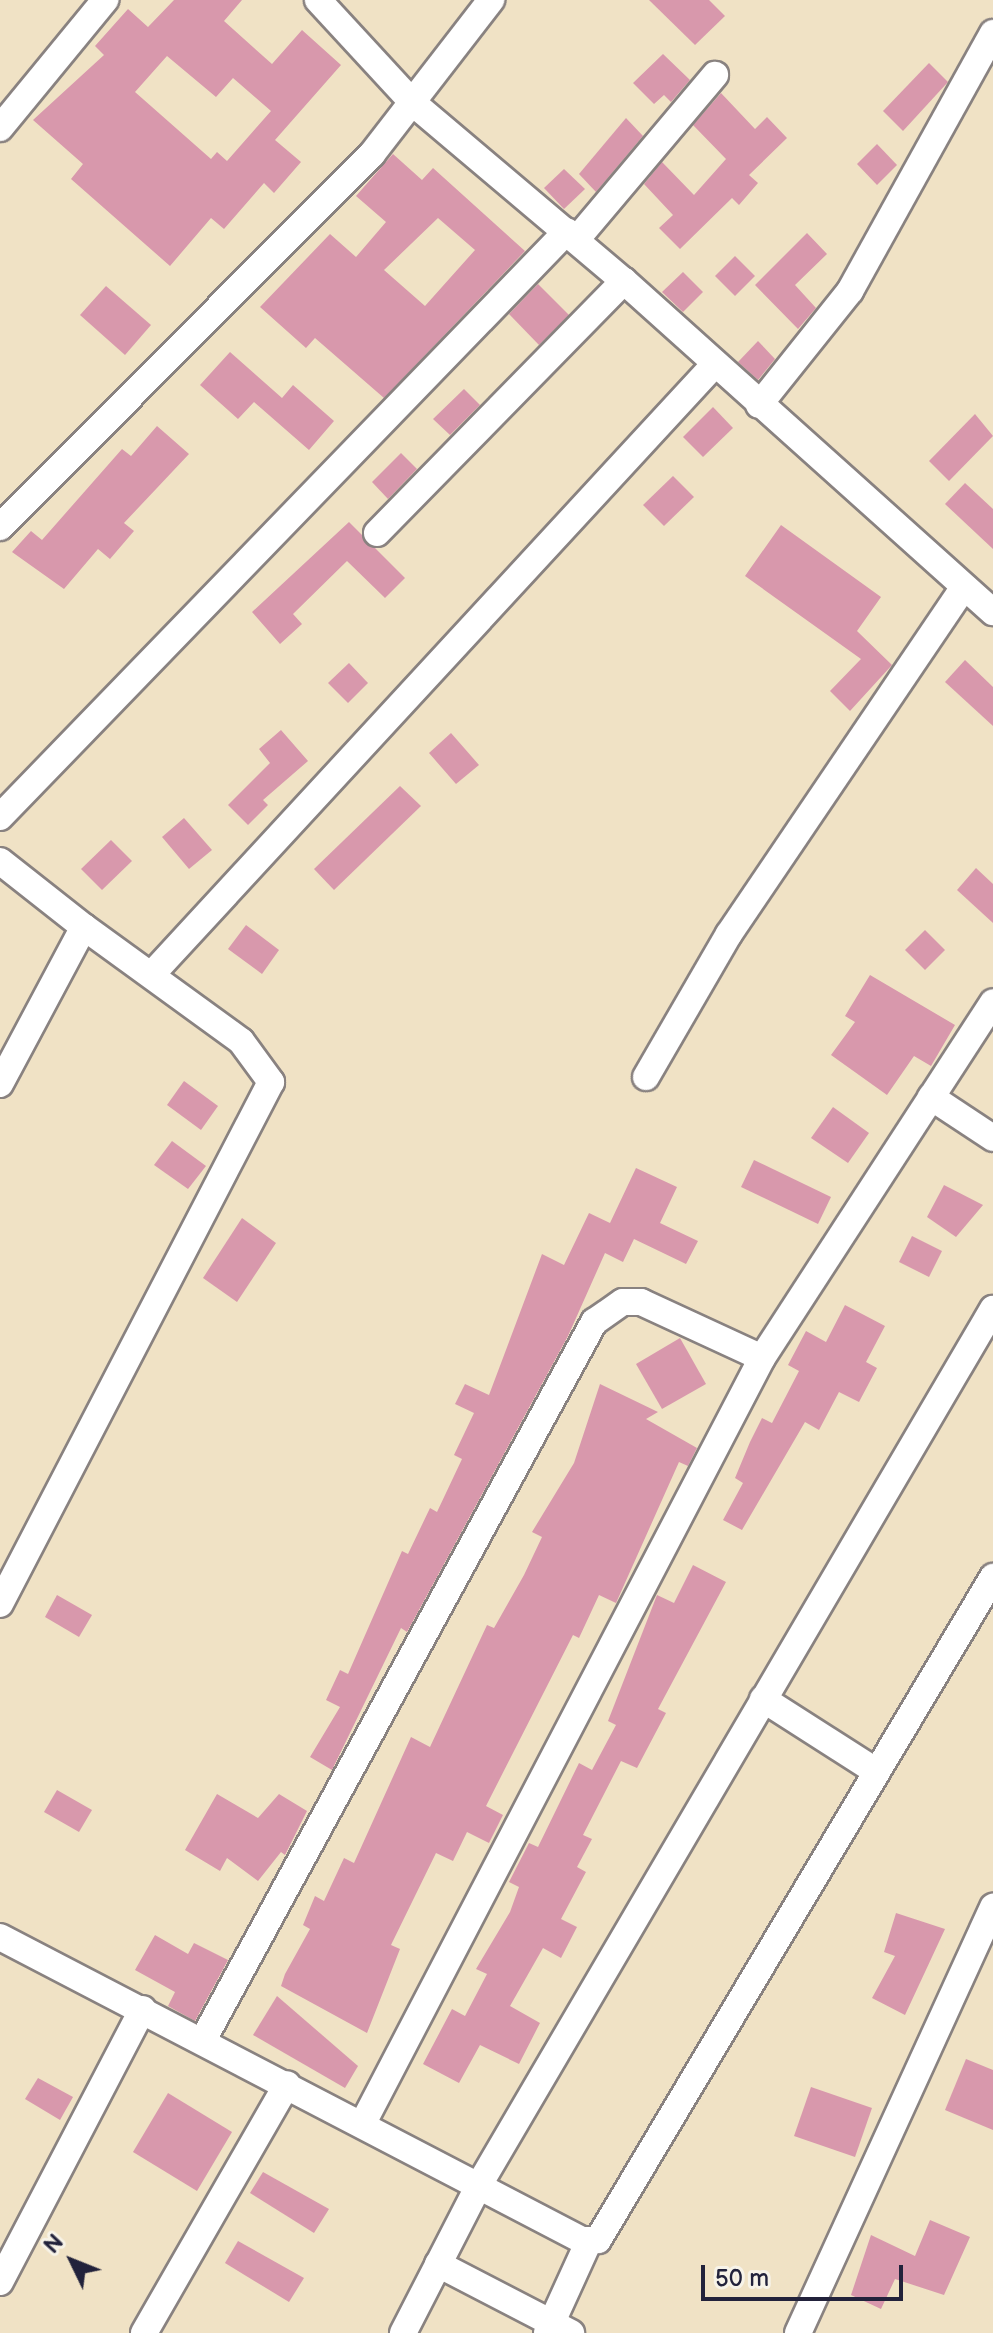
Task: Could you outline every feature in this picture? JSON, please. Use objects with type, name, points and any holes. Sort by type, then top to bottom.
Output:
[{"type":"street","points":[[0,128],[105,0]]},
{"type":"street","points":[[318,0],[413,103],[572,235],[993,612]]},
{"type":"street","points":[[0,527],[140,378],[302,228],[413,103],[491,0]]},
{"type":"street","points":[[759,405],[850,291],[993,33]]},
{"type":"street","points":[[0,817],[572,235],[715,75]]},
{"type":"street","points":[[377,533],[624,281]]},
{"type":"street","points":[[153,973],[714,365]]},
{"type":"street","points":[[646,1077],[729,934],[964,587]]},
{"type":"street","points":[[0,861],[84,927],[153,973],[241,1041],[265,1067],[269,1095],[0,1604]]},
{"type":"street","points":[[0,1084],[84,927]]},
{"type":"street","points":[[363,2123],[762,1358],[993,1002]]},
{"type":"street","points":[[931,1097],[993,1138]]},
{"type":"street","points":[[203,2040],[594,1322],[623,1302],[641,1302],[762,1358]]},
{"type":"street","points":[[403,2333],[479,2185],[993,1309]]},
{"type":"street","points":[[438,2264],[557,2330],[589,2241],[609,2225],[993,1577]]},
{"type":"street","points":[[763,1699],[877,1772]]},
{"type":"street","points":[[798,2333],[993,1907]]},
{"type":"street","points":[[0,1937],[203,2040],[276,2102],[363,2123],[589,2241]]},
{"type":"street","points":[[0,2282],[143,2009]]},
{"type":"street","points":[[144,2333],[276,2102]]},
{"type":"building","points":[[174,0],[242,0],[224,21],[272,64],[302,30],[341,65],[275,140],[301,162],[274,193],[264,183],[224,229],[211,218],[170,266],[71,179],[83,164],[33,120],[104,55],[95,46],[128,9],[148,27]],"holes":[[[167,56],[216,97],[233,78],[271,111],[227,161],[217,152],[211,159],[135,92]]]},
{"type":"building","points":[[649,0],[709,0],[725,16],[695,45]]},
{"type":"building","points":[[663,54],[690,80],[671,102],[664,95],[654,104],[633,83]]},
{"type":"building","points":[[929,63],[948,82],[903,131],[883,111]]},
{"type":"building","points":[[721,93],[755,129],[767,117],[787,138],[749,175],[758,183],[739,205],[732,198],[680,249],[659,228],[673,215],[644,184],[662,162],[694,195],[726,159],[693,125]]},
{"type":"building","points":[[626,118],[643,136],[596,192],[579,174]]},
{"type":"building","points":[[877,144],[897,165],[877,185],[857,164]]},
{"type":"building","points":[[393,154],[422,180],[433,168],[525,251],[384,398],[315,338],[306,348],[260,307],[330,234],[356,257],[386,222],[356,196]],"holes":[[[438,218],[475,250],[425,306],[384,270]]]},
{"type":"building","points":[[564,169],[585,189],[564,209],[544,188]]},
{"type":"building","points":[[807,233],[827,254],[795,285],[816,308],[798,329],[755,285]]},
{"type":"building","points":[[735,256],[755,276],[735,296],[715,276]]},
{"type":"building","points":[[683,272],[703,292],[683,312],[662,292]]},
{"type":"building","points":[[538,284],[569,315],[539,345],[509,314]]},
{"type":"building","points":[[106,286],[151,325],[125,355],[80,315]]},
{"type":"building","points":[[758,341],[775,359],[758,380],[738,362]]},
{"type":"building","points":[[230,352],[282,398],[293,385],[334,421],[309,450],[254,402],[238,419],[200,385]]},
{"type":"building","points":[[464,389],[480,405],[450,435],[433,419]]},
{"type":"building","points":[[713,407],[733,428],[703,457],[683,437]]},
{"type":"building","points":[[975,414],[993,436],[949,481],[929,461]]},
{"type":"building","points":[[157,426],[189,454],[124,523],[134,531],[110,559],[98,549],[64,589],[12,552],[31,531],[42,540],[122,449],[131,456]]},
{"type":"building","points":[[401,453],[417,469],[388,499],[372,482]]},
{"type":"building","points":[[673,476],[694,497],[664,526],[643,505]]},
{"type":"building","points":[[965,483],[993,509],[993,549],[945,504]]},
{"type":"building","points":[[349,522],[405,578],[385,598],[347,561],[293,614],[302,624],[280,644],[252,612]]},
{"type":"building","points":[[781,525],[881,597],[857,631],[892,665],[850,711],[830,691],[861,659],[745,576]]},
{"type":"building","points":[[965,660],[993,687],[993,726],[945,682]]},
{"type":"building","points":[[349,663],[368,683],[348,703],[328,683]]},
{"type":"building","points":[[281,730],[308,761],[263,800],[268,805],[248,825],[228,805],[270,763],[259,749]]},
{"type":"building","points":[[451,733],[479,765],[456,784],[429,753]]},
{"type":"building","points":[[400,786],[421,806],[334,890],[314,869]]},
{"type":"building","points":[[184,818],[212,850],[189,869],[162,837]]},
{"type":"building","points":[[111,840],[132,861],[102,890],[81,869]]},
{"type":"building","points":[[976,868],[993,884],[993,923],[957,890]]},
{"type":"building","points":[[246,925],[279,950],[262,974],[228,949]]},
{"type":"building","points":[[925,930],[945,950],[925,970],[905,950]]},
{"type":"building","points":[[870,975],[955,1025],[931,1066],[914,1056],[887,1095],[831,1055],[855,1022],[845,1016]]},
{"type":"building","points":[[184,1081],[218,1106],[201,1130],[167,1105]]},
{"type":"building","points":[[833,1107],[869,1133],[848,1163],[811,1138]]},
{"type":"building","points":[[172,1141],[206,1166],[188,1189],[154,1165]]},
{"type":"building","points":[[754,1160],[831,1197],[818,1224],[741,1187]]},
{"type":"building","points":[[636,1168],[677,1187],[660,1223],[698,1241],[686,1264],[634,1239],[623,1262],[605,1253],[568,1336],[407,1632],[401,1628],[332,1770],[310,1757],[340,1707],[326,1700],[340,1670],[348,1674],[402,1551],[408,1554],[430,1508],[437,1512],[462,1459],[454,1455],[474,1413],[455,1404],[465,1384],[489,1395],[542,1254],[564,1265],[589,1213],[610,1223]]},
{"type":"building","points":[[944,1185],[983,1205],[956,1237],[927,1217]]},
{"type":"building","points":[[242,1218],[276,1243],[237,1302],[203,1278]]},
{"type":"building","points":[[912,1236],[942,1251],[929,1277],[899,1262]]},
{"type":"building","points":[[845,1305],[885,1326],[866,1362],[877,1368],[859,1402],[839,1392],[819,1430],[805,1422],[742,1530],[723,1520],[743,1483],[735,1478],[750,1442],[762,1418],[772,1423],[799,1371],[788,1365],[806,1331],[826,1342]]},
{"type":"building","points":[[680,1338],[706,1384],[662,1409],[636,1364]]},
{"type":"building","points":[[600,1384],[658,1412],[646,1419],[697,1448],[688,1466],[679,1462],[616,1603],[599,1595],[579,1638],[573,1635],[486,1806],[503,1815],[489,1843],[467,1832],[453,1861],[436,1853],[391,1945],[400,1949],[367,2033],[281,1986],[285,1974],[310,1929],[303,1925],[315,1896],[324,1901],[344,1858],[354,1863],[411,1737],[430,1747],[487,1625],[494,1628],[524,1575],[542,1537],[532,1532],[574,1463]]},
{"type":"building","points":[[693,1565],[726,1582],[658,1709],[666,1713],[637,1768],[621,1761],[583,1835],[592,1839],[577,1867],[586,1872],[561,1919],[577,1927],[561,1958],[543,1948],[510,2006],[540,2023],[519,2064],[480,2045],[459,2083],[423,2064],[452,2009],[465,2016],[487,1974],[476,1969],[510,1912],[519,1887],[509,1882],[529,1843],[538,1847],[579,1763],[592,1770],[616,1725],[608,1721],[657,1595],[674,1603]]},
{"type":"building","points":[[57,1595],[92,1615],[79,1637],[45,1617]]},
{"type":"building","points":[[57,1790],[92,1810],[79,1832],[44,1812]]},
{"type":"building","points":[[217,1794],[258,1818],[279,1794],[307,1811],[285,1855],[281,1852],[258,1881],[227,1858],[220,1871],[185,1850]]},
{"type":"building","points":[[896,1913],[945,1929],[905,2015],[872,1998],[895,1956],[884,1952]]},
{"type":"building","points":[[155,1935],[188,1954],[194,1943],[228,1960],[195,2021],[168,2006],[175,1992],[135,1970]]},
{"type":"building","points":[[277,1996],[358,2066],[345,2088],[253,2035]]},
{"type":"building","points":[[966,2059],[993,2070],[993,2130],[945,2110]]},
{"type":"building","points":[[38,2078],[73,2097],[60,2120],[25,2099]]},
{"type":"building","points":[[811,2087],[872,2108],[855,2157],[794,2136]]},
{"type":"building","points":[[168,2093],[232,2132],[197,2191],[133,2152]]},
{"type":"building","points":[[263,2172],[329,2209],[314,2233],[250,2193]]},
{"type":"building","points":[[930,2220],[970,2237],[944,2295],[895,2279],[881,2309],[851,2295],[871,2235],[915,2256]]},
{"type":"building","points":[[238,2241],[304,2278],[289,2302],[225,2263]]}]
